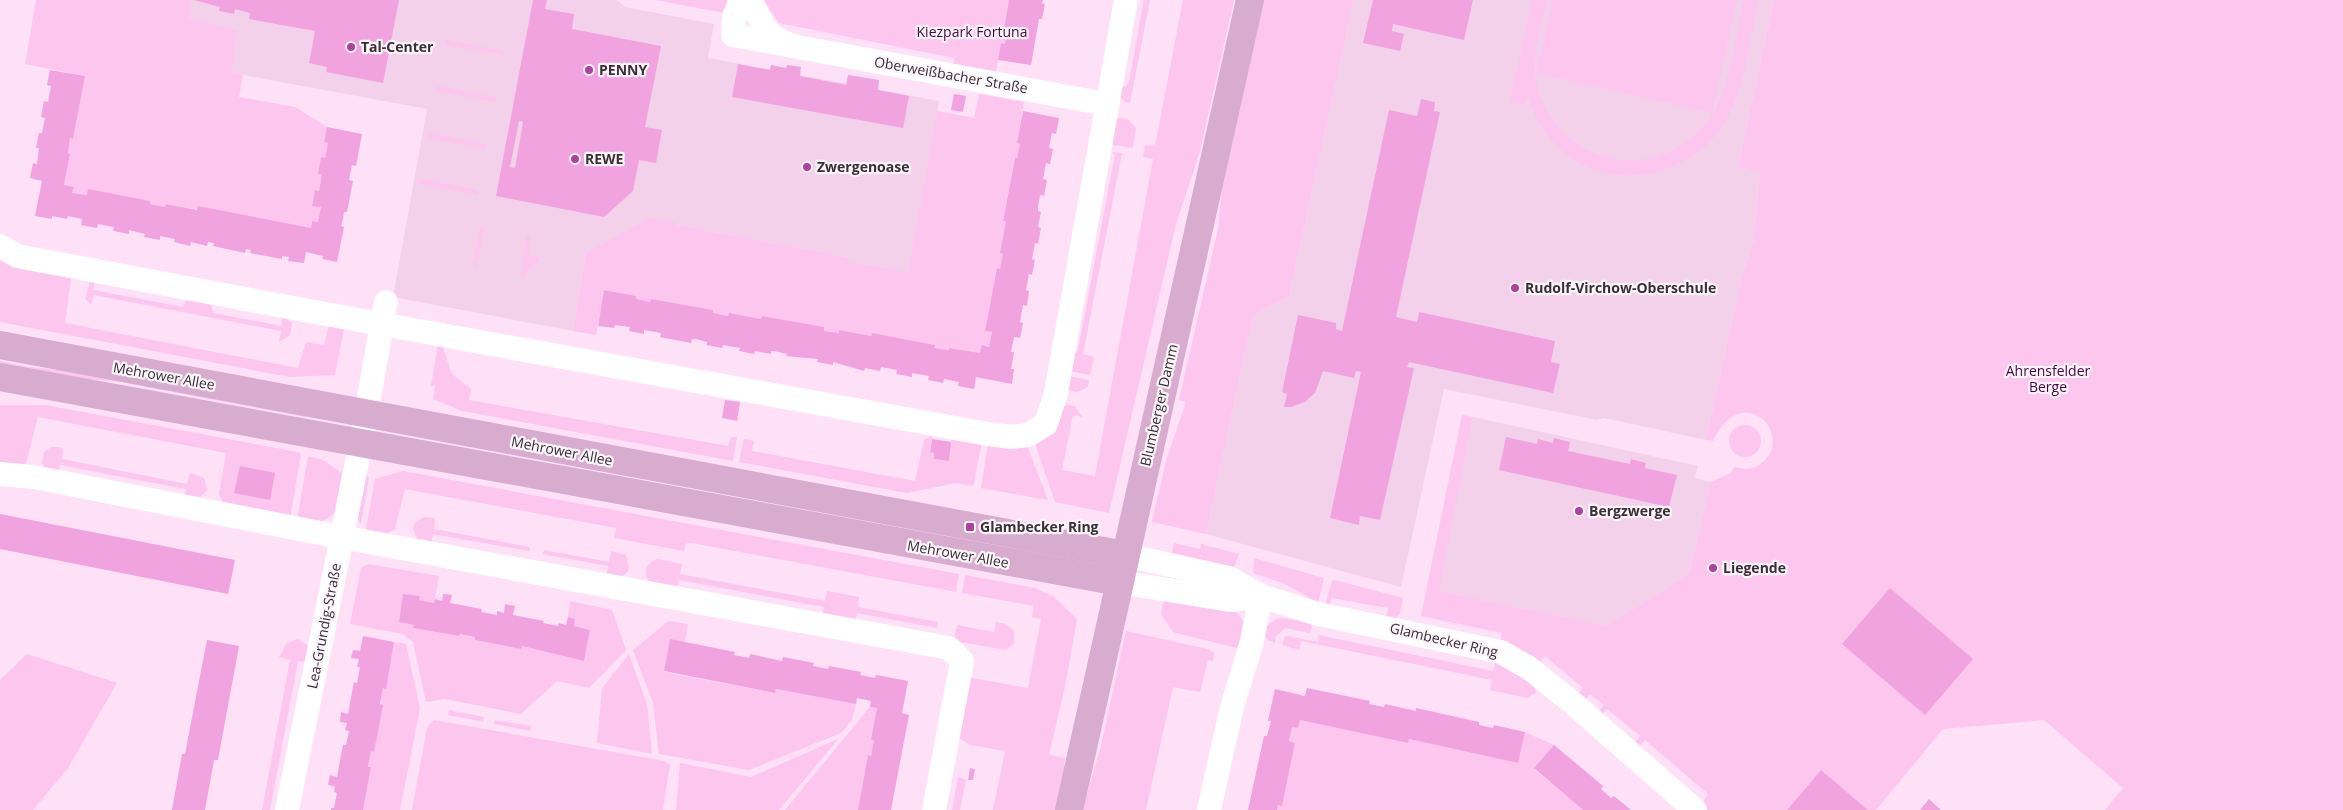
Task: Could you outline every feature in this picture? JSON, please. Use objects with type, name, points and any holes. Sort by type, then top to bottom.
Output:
[{"type":"main road","name":"Blumberger Damm","points":[[1070,810],[1119,582],[1250,0]]},
{"type":"main road","name":"Mehrower Allee","points":[[0,346],[1125,556]]},
{"type":"main road","name":"Mehrower Allee","points":[[0,378],[361,442],[885,541],[1119,582]]},
{"type":"street","points":[[0,246],[17,256],[384,313],[972,431],[1011,437],[1028,435],[1046,424],[1056,393],[1126,0]]},
{"type":"street","name":"Oberweißbacher Straße","points":[[795,46],[1106,104]]},
{"type":"street","points":[[361,442],[384,313]]},
{"type":"street","name":"Lea-Grundig-Straße","points":[[288,810],[361,442]]},
{"type":"street","points":[[0,474],[33,477],[341,537],[947,648],[962,661],[934,810]]},
{"type":"street","name":"Glambecker Ring","points":[[1125,556],[1229,578],[1261,596],[1318,614],[1501,652],[1530,668],[1695,810]]},
{"type":"street","name":"Glambecker Ring","points":[[1119,582],[1230,600],[1261,596]]},
{"type":"street","points":[[1209,810],[1232,707],[1251,644],[1261,596]]},
{"type":"shaded area","points":[[191,0],[617,0],[625,7],[714,24],[708,58],[939,101],[908,273],[847,262],[848,257],[677,225],[677,223],[586,253],[573,331],[393,297],[427,109],[232,73],[189,18]]},
{"type":"shaded area","name":"Rudolf-Virchow-Oberschule","points":[[1354,0],[1774,0],[1738,167],[1760,172],[1754,240],[1741,280],[1706,440],[1604,418],[1597,420],[1444,389],[1401,587],[1206,534],[1253,315],[1289,296]]},
{"type":"shaded area","name":"Bergzwerge","points":[[1473,417],[1698,466],[1695,478],[1711,482],[1689,574],[1606,626],[1438,591]]},
{"type":"green space","points":[[36,0],[191,0],[189,18],[237,31],[232,72],[243,75],[239,97],[295,107],[327,127],[324,142],[328,143],[325,158],[321,158],[318,173],[322,174],[319,191],[315,190],[312,205],[321,207],[318,222],[312,221],[311,228],[166,204],[165,207],[150,204],[150,201],[72,193],[73,187],[64,185],[70,154],[68,153],[70,138],[73,139],[85,76],[25,64]]},
{"type":"green space","points":[[656,0],[727,0],[724,13]]},
{"type":"green space","name":"Kiezpark Fortuna","points":[[764,0],[1009,0],[1004,28],[1007,29],[1005,44],[1001,43],[995,77],[953,69],[954,58],[779,23]]},
{"type":"green space","points":[[1144,0],[1150,0],[1130,103],[1125,102],[1115,91],[1129,82]]},
{"type":"green space","points":[[1183,0],[1234,0],[1200,151],[1176,224],[1109,513],[1055,502],[1034,440],[1062,407],[1067,405],[1075,406],[1082,417],[1073,415],[1062,470],[1095,476],[1153,159],[1143,157],[1145,145],[1155,146]]},
{"type":"green space","points":[[1263,0],[1354,0],[1289,296],[1253,315],[1206,534],[1152,522],[1166,461],[1186,402],[1179,400],[1218,229],[1222,187]]},
{"type":"green space","points":[[1532,0],[1548,0],[1537,43],[1535,75],[1537,86],[1549,113],[1566,135],[1588,150],[1612,158],[1638,160],[1663,154],[1688,141],[1709,120],[1722,95],[1727,79],[1743,0],[1758,0],[1742,80],[1731,111],[1724,124],[1709,142],[1690,157],[1669,168],[1647,174],[1624,175],[1601,172],[1579,163],[1559,148],[1544,131],[1527,97],[1525,105],[1510,101]]},
{"type":"green space","points":[[1553,0],[1737,0],[1712,113],[1536,73]]},
{"type":"green space","name":"Ahrensfelder Berge","points":[[1774,0],[2343,0],[2343,810],[2105,810],[2123,788],[2044,720],[1943,729],[1876,810],[1868,810],[1821,770],[1787,810],[1708,810],[1701,804],[1708,794],[1645,740],[1637,749],[1633,745],[1640,736],[1607,709],[1600,717],[1597,714],[1604,705],[1590,694],[1583,703],[1576,697],[1583,688],[1545,656],[1538,665],[1500,643],[1502,633],[1421,616],[1462,415],[1473,417],[1439,591],[1606,626],[1689,574],[1711,482],[1731,473],[1734,467],[1746,469],[1756,467],[1763,462],[1771,451],[1773,438],[1769,427],[1761,418],[1750,413],[1738,414],[1725,423],[1713,441],[1706,440],[1741,280],[1754,240],[1760,172],[1738,167]]},
{"type":"green space","points":[[446,40],[505,51],[504,55],[445,45]]},
{"type":"green space","points":[[437,86],[496,97],[495,102],[436,91]]},
{"type":"green space","points":[[979,94],[1024,102],[1017,143],[1020,144],[1017,158],[1015,158],[1003,220],[1006,221],[1000,253],[1003,254],[1000,269],[997,268],[985,331],[992,332],[989,347],[982,346],[980,353],[949,348],[949,350],[934,348],[934,345],[872,333],[871,336],[840,330],[839,333],[824,331],[824,327],[762,316],[761,319],[729,313],[728,316],[713,313],[713,310],[651,299],[650,302],[636,299],[636,296],[604,290],[596,335],[573,331],[586,253],[650,218],[677,223],[677,225],[848,257],[848,262],[908,272],[937,111],[974,118]]},
{"type":"green space","points":[[1120,118],[1128,119],[1136,128],[1133,148],[1106,144],[1114,121]]},
{"type":"green space","points":[[428,133],[487,144],[486,149],[428,138]]},
{"type":"green space","points":[[1112,152],[1122,153],[1083,354],[1094,357],[1090,375],[1064,370],[1067,352],[1076,353],[1078,350],[1115,156]]},
{"type":"green space","points":[[420,179],[478,190],[478,195],[419,184]]},
{"type":"green space","points":[[480,227],[485,228],[477,266],[473,265]]},
{"type":"green space","points":[[526,236],[531,237],[528,256],[540,258],[524,276],[520,276]]},
{"type":"green space","points":[[0,257],[66,273],[71,279],[65,323],[298,368],[306,342],[324,345],[329,325],[344,328],[335,375],[290,377],[0,322]]},
{"type":"green space","points":[[95,279],[93,290],[183,307],[188,297],[210,302],[213,313],[281,326],[283,316],[292,323],[290,335],[279,342],[281,331],[94,295],[91,305],[85,299],[90,281]]},
{"type":"green space","points":[[438,344],[442,345],[452,374],[471,389],[469,400],[728,446],[731,437],[737,437],[733,461],[462,411],[433,399],[435,386],[431,386]]},
{"type":"green space","points":[[0,361],[29,367],[119,376],[307,411],[305,417],[121,382],[45,375],[0,367]]},
{"type":"green space","points":[[1063,375],[1089,380],[1088,387],[1077,392],[1068,390]]},
{"type":"green space","points":[[0,405],[45,405],[298,452],[301,454],[290,519],[224,504],[219,494],[226,453],[38,417],[26,463],[22,466],[0,465]]},
{"type":"green space","points":[[1745,425],[1751,426],[1756,430],[1760,435],[1760,447],[1756,452],[1751,456],[1745,457],[1739,456],[1734,452],[1730,447],[1729,441],[1730,435],[1734,430],[1739,426]]},
{"type":"green space","points":[[932,435],[930,452],[934,453],[934,459],[949,461],[951,438],[982,442],[973,486],[956,483],[907,493],[739,462],[744,439],[754,441],[752,451],[915,481],[924,440]]},
{"type":"green space","points":[[1026,443],[1048,500],[981,488],[988,444]]},
{"type":"green space","points":[[51,447],[63,449],[62,459],[187,484],[190,473],[204,478],[207,490],[198,500],[184,498],[186,489],[60,465],[58,474],[45,468],[42,462],[44,452]]},
{"type":"green space","points":[[308,456],[323,460],[342,473],[335,512],[326,519],[317,522],[297,520]]},
{"type":"green space","points":[[403,471],[959,574],[956,592],[686,542],[684,551],[614,538],[616,528],[405,489],[395,529],[381,534],[366,529],[375,479]]},
{"type":"green space","points":[[365,474],[369,478],[361,524],[357,517]]},
{"type":"green space","points":[[424,517],[435,518],[434,529],[530,547],[529,551],[433,534],[431,544],[417,539],[413,528],[415,523]]},
{"type":"green space","points":[[1174,543],[1200,549],[1201,544],[1239,554],[1233,570],[1171,558]]},
{"type":"green space","points":[[544,550],[609,562],[611,551],[626,555],[629,569],[622,576],[606,577],[608,566],[543,554]]},
{"type":"green space","points":[[1254,558],[1324,578],[1318,603],[1283,583],[1253,573]]},
{"type":"green space","points":[[658,559],[682,564],[680,574],[825,601],[827,591],[859,597],[858,607],[938,622],[937,628],[857,613],[855,623],[822,617],[824,607],[679,580],[677,589],[650,582],[646,575],[646,568]]},
{"type":"green space","points":[[368,564],[439,576],[434,603],[419,600],[419,596],[403,594],[399,622],[414,625],[414,628],[459,636],[460,634],[475,637],[475,640],[521,649],[522,646],[584,661],[590,630],[574,626],[575,619],[568,617],[570,601],[612,610],[626,650],[589,688],[557,681],[521,714],[445,699],[426,702],[413,642],[403,634],[350,624],[361,568]]},
{"type":"green space","points":[[965,575],[1035,588],[1054,597],[1077,619],[1066,682],[1049,755],[1065,758],[1061,810],[993,810],[1005,751],[970,745],[959,738],[967,677],[1028,688],[1041,619],[1032,617],[1034,606],[962,593]]},
{"type":"green space","points":[[1335,580],[1403,598],[1400,613],[1393,620],[1386,619],[1388,608],[1331,598],[1329,609],[1325,605],[1332,581]]},
{"type":"green space","points":[[1164,598],[1233,609],[1242,619],[1245,627],[1241,649],[1173,632],[1161,614]]},
{"type":"green space","points":[[1282,618],[1312,623],[1310,633],[1285,628],[1276,636],[1275,643],[1268,640],[1265,635],[1267,626],[1276,619]]},
{"type":"green space","points":[[668,621],[688,624],[685,642],[670,640],[664,672],[775,693],[776,689],[856,704],[852,720],[841,733],[749,770],[659,754],[653,703],[633,650]]},
{"type":"green space","points":[[996,622],[1006,624],[1014,631],[1014,643],[1006,650],[954,641],[957,625],[994,632]]},
{"type":"green space","points":[[1126,631],[1208,649],[1214,653],[1213,661],[1208,660],[1200,692],[1173,687],[1146,810],[1082,810],[1101,746]]},
{"type":"green space","points":[[1318,635],[1493,671],[1496,660],[1535,686],[1536,693],[1527,698],[1490,690],[1492,680],[1301,641],[1299,650],[1282,645],[1285,636],[1319,642]]},
{"type":"green space","points":[[298,639],[308,646],[308,662],[298,661],[270,810],[262,810],[290,660],[279,657],[287,643]]},
{"type":"green space","points":[[394,642],[406,644],[420,708],[400,810],[363,810],[371,768],[368,767],[371,751],[374,752],[383,688],[386,688]]},
{"type":"green space","points":[[27,654],[117,683],[68,768],[33,810],[0,810],[0,680]]},
{"type":"green space","points":[[629,654],[647,704],[652,754],[597,743],[602,688]]},
{"type":"green space","points":[[870,707],[877,708],[872,740],[874,740],[871,756],[868,755],[858,810],[785,810]]},
{"type":"green space","points":[[449,710],[484,717],[483,722],[448,715]]},
{"type":"green space","points":[[434,720],[664,761],[670,765],[663,810],[412,810],[427,727]]},
{"type":"green space","points":[[495,720],[531,726],[530,731],[494,724]]},
{"type":"green space","points":[[1300,720],[1408,743],[1409,739],[1518,763],[1525,732],[1554,745],[1534,769],[1583,810],[1277,810],[1278,805],[1282,805],[1295,743],[1289,741],[1292,727],[1298,728]]},
{"type":"green space","points":[[838,739],[779,810],[676,810],[680,763],[751,777]]},
{"type":"green space","points":[[958,777],[966,780],[960,810],[952,810]]},
{"type":"building","name":"Tal-Center","points":[[194,0],[399,0],[383,83],[326,72],[327,67],[309,63],[315,31],[249,19],[250,13],[235,9],[234,14],[219,11],[220,7]]},
{"type":"building","points":[[533,0],[547,0],[545,9],[574,14],[572,29],[661,46],[645,127],[662,130],[656,163],[639,160],[633,191],[604,217],[496,196]],"holes":[[[519,121],[523,122],[515,168],[510,167]]]},
{"type":"building","points":[[1009,0],[1043,0],[1042,3],[1045,4],[1042,19],[1039,19],[1031,65],[998,60],[1001,43],[1005,44],[1007,29],[1004,29]]},
{"type":"building","points":[[1373,0],[1473,0],[1464,40],[1393,24],[1392,31],[1404,34],[1400,51],[1363,43]]},
{"type":"building","points":[[738,64],[770,70],[771,65],[786,68],[787,65],[801,67],[800,76],[846,85],[848,75],[879,80],[878,90],[909,96],[903,128],[732,97]]},
{"type":"building","points":[[50,70],[85,76],[73,139],[70,138],[68,153],[70,154],[64,185],[74,187],[72,193],[87,195],[88,189],[150,201],[150,204],[165,207],[166,204],[197,210],[198,206],[311,228],[312,221],[318,222],[321,207],[312,206],[315,190],[319,191],[322,174],[318,174],[321,157],[325,158],[328,143],[324,142],[327,127],[362,134],[356,166],[352,165],[349,180],[353,181],[347,212],[344,212],[341,226],[344,227],[337,262],[322,259],[323,256],[306,252],[304,263],[288,261],[289,257],[282,256],[282,259],[250,253],[251,250],[246,249],[245,253],[213,246],[214,243],[208,242],[207,246],[191,242],[190,246],[174,242],[175,239],[160,236],[160,240],[144,237],[145,234],[129,230],[129,234],[113,231],[114,227],[98,224],[97,228],[81,225],[82,219],[68,216],[67,219],[52,216],[52,219],[35,216],[42,181],[30,178],[33,163],[37,164],[39,148],[36,148],[45,118],[41,117],[44,101],[48,102],[51,86],[47,85]]},
{"type":"building","points":[[954,94],[966,96],[963,112],[951,110]]},
{"type":"building","points":[[1421,99],[1435,102],[1434,111],[1440,112],[1396,317],[1417,322],[1419,312],[1555,341],[1551,362],[1560,364],[1553,393],[1409,362],[1407,367],[1414,368],[1380,520],[1360,516],[1359,525],[1330,518],[1361,372],[1356,371],[1354,378],[1323,371],[1315,393],[1305,402],[1291,407],[1284,407],[1287,394],[1282,392],[1298,315],[1336,323],[1336,329],[1342,331],[1389,110],[1417,116]]},
{"type":"building","points":[[1023,111],[1059,118],[1056,134],[1052,133],[1051,137],[1049,148],[1053,149],[1050,164],[1046,163],[1043,179],[1047,180],[1044,196],[1040,195],[1038,211],[1041,212],[1038,227],[1041,228],[1038,244],[1035,243],[1032,259],[1035,260],[1032,275],[1029,274],[1026,290],[1029,291],[1027,306],[1023,305],[1020,322],[1023,323],[1020,338],[1014,337],[1011,352],[1014,352],[1011,369],[1014,369],[1012,384],[976,377],[974,389],[958,386],[959,382],[944,379],[943,383],[928,380],[929,376],[912,373],[912,377],[896,374],[897,370],[881,367],[880,371],[865,368],[864,371],[833,362],[833,365],[817,362],[818,359],[786,356],[787,354],[774,351],[771,351],[771,354],[755,351],[754,354],[739,351],[740,348],[723,345],[722,348],[707,345],[707,342],[696,339],[692,339],[691,343],[660,337],[661,333],[644,330],[644,334],[629,331],[630,327],[615,325],[614,328],[598,326],[604,290],[636,296],[636,299],[650,302],[651,299],[713,310],[713,313],[728,316],[729,313],[761,319],[762,316],[824,327],[824,331],[839,333],[839,330],[871,336],[872,333],[935,345],[934,348],[949,350],[949,348],[980,353],[982,345],[989,347],[992,332],[985,331],[997,268],[1000,269],[1003,254],[1000,253],[1006,221],[1003,221],[1015,158],[1017,158],[1020,144],[1017,143]]},
{"type":"building","points":[[725,400],[740,402],[737,421],[722,418]]},
{"type":"building","points":[[1506,437],[1537,444],[1538,439],[1553,443],[1554,438],[1570,442],[1568,451],[1630,464],[1631,459],[1646,463],[1645,468],[1677,475],[1669,507],[1499,470]]},
{"type":"building","points":[[932,439],[951,442],[949,461],[934,459],[934,453],[930,452]]},
{"type":"building","points":[[240,466],[275,473],[270,500],[234,493]]},
{"type":"building","points":[[0,514],[235,560],[228,594],[0,549]]},
{"type":"building","points":[[1890,588],[1973,659],[1925,715],[1842,644]]},
{"type":"building","points":[[403,594],[420,596],[419,600],[434,603],[435,599],[442,601],[443,594],[452,595],[450,603],[482,609],[481,612],[497,615],[497,611],[504,613],[505,604],[515,606],[513,615],[544,621],[543,623],[558,626],[559,623],[566,625],[568,617],[575,619],[574,626],[590,630],[584,661],[522,646],[521,649],[475,640],[475,637],[460,634],[459,636],[413,628],[414,625],[399,622]]},
{"type":"building","points":[[363,636],[394,642],[386,689],[383,688],[380,704],[383,705],[374,752],[371,751],[368,767],[371,767],[363,810],[331,810],[331,808],[334,808],[337,793],[334,792],[335,786],[328,785],[330,775],[337,777],[343,745],[346,745],[349,731],[345,730],[347,723],[340,722],[341,712],[348,714],[354,682],[357,683],[360,667],[357,667],[359,659],[351,658],[353,650],[360,651]]},
{"type":"building","points":[[670,639],[735,652],[734,655],[749,658],[750,654],[782,661],[783,657],[814,663],[813,666],[828,669],[829,666],[861,672],[860,675],[875,678],[876,675],[908,681],[902,713],[909,715],[891,810],[858,810],[868,755],[871,756],[874,740],[871,740],[877,708],[870,707],[871,701],[857,698],[856,704],[776,689],[775,693],[664,671]]},
{"type":"building","points":[[207,640],[239,646],[218,760],[214,760],[205,810],[172,810],[182,754],[185,754]]},
{"type":"building","points":[[1307,688],[1370,701],[1369,704],[1384,707],[1385,704],[1416,711],[1416,708],[1479,722],[1479,725],[1493,728],[1494,725],[1525,732],[1518,763],[1409,739],[1408,743],[1300,720],[1298,728],[1292,727],[1289,741],[1295,743],[1282,806],[1278,805],[1277,810],[1248,810],[1264,736],[1267,736],[1271,721],[1268,721],[1275,689],[1305,696]]},
{"type":"building","points":[[1554,745],[1603,786],[1601,789],[1611,798],[1614,796],[1631,810],[1583,810],[1534,768]]},
{"type":"building","points":[[970,768],[975,769],[973,780],[968,780]]},
{"type":"building","points":[[1821,770],[1868,810],[1787,810]]},
{"type":"building","points":[[1929,799],[1941,810],[1920,810]]},
{"type":"place","name":"Tal-Center","points":[[351,47]]},
{"type":"place","name":"PENNY","points":[[589,70]]},
{"type":"place","name":"REWE","points":[[575,159]]},
{"type":"place","name":"Zwergenoase","points":[[807,167]]},
{"type":"place","name":"Rudolf-Virchow-Oberschule","points":[[1515,288]]},
{"type":"place","name":"Bergzwerge","points":[[1579,511]]},
{"type":"place","name":"Glambecker Ring","points":[[970,527]]},
{"type":"place","name":"Liegende","points":[[1713,568]]}]
